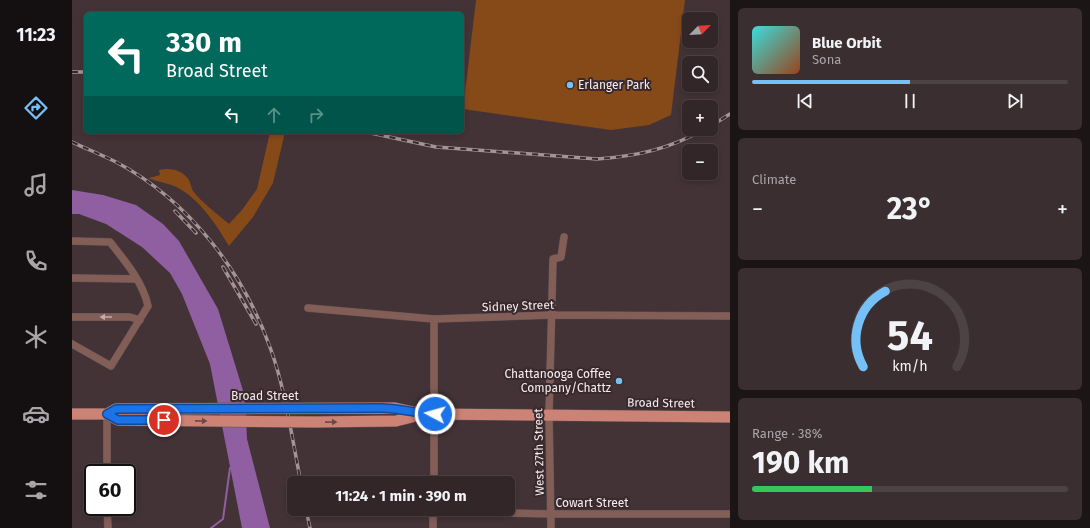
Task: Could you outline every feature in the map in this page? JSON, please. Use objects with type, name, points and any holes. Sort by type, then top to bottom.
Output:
[{"type":"main road","name":"Broad Street","points":[[72,414],[107,414],[116,409],[395,408],[430,414],[730,417]]},
{"type":"street","name":"West 27th Street","points":[[551,528],[549,415],[553,259],[561,256],[564,237]]},
{"type":"street","points":[[72,241],[110,242],[145,293],[148,306],[111,366],[72,344]]},
{"type":"street","points":[[72,278],[136,279]]},
{"type":"street","name":"Sidney Street","points":[[308,308],[434,319],[552,315],[730,316]]},
{"type":"street","points":[[72,317],[130,317],[140,320]]},
{"type":"street","points":[[434,319],[430,414],[434,476]]},
{"type":"street","points":[[107,414],[107,464]]},
{"type":"street","name":"Cowart Street","points":[[515,513],[730,514]]},
{"type":"street","points":[[107,516],[108,528]]},
{"type":"street","points":[[433,516],[433,528]]},
{"type":"shaded area","name":"Erlanger Park","points":[[476,0],[685,0],[684,12],[682,12],[682,25],[671,115],[649,125],[611,130],[464,109]]},
{"type":"shaded area","points":[[270,134],[285,134],[273,183],[253,217],[229,246],[214,222],[202,207],[188,194],[170,184],[149,178],[160,175],[159,170],[172,169],[180,172],[189,180],[192,189],[205,204],[229,224],[242,210],[257,189]]},
{"type":"shaded area","points":[[72,190],[103,195],[136,205],[163,224],[179,241],[218,309],[245,397],[247,439],[270,528],[242,528],[210,364],[182,294],[170,273],[142,247],[106,224],[79,214],[72,214]]},
{"type":"waterway","points":[[211,528],[223,519],[230,468],[232,467]]},
{"type":"railway","points":[[72,72],[84,72]]},
{"type":"railway","points":[[718,122],[730,114]]},
{"type":"railway","points":[[375,134],[436,147],[597,159],[626,156],[653,150],[679,142],[692,136]]},
{"type":"railway","points":[[72,142],[116,162],[143,178],[168,197],[190,218],[230,267],[260,321],[271,350],[285,399],[300,476]]},
{"type":"railway","points":[[175,211],[196,233]]},
{"type":"railway","points":[[223,267],[256,324]]},
{"type":"railway","points":[[307,516],[310,528]]},
{"type":"place","name":"Erlanger Park","points":[[570,85]]},
{"type":"place","name":"Chattanooga Coffee Company/Chattz","points":[[619,381]]},
{"type":"route","points":[[164,420],[118,420],[107,414],[116,409],[395,408],[424,414],[435,414]]}]
